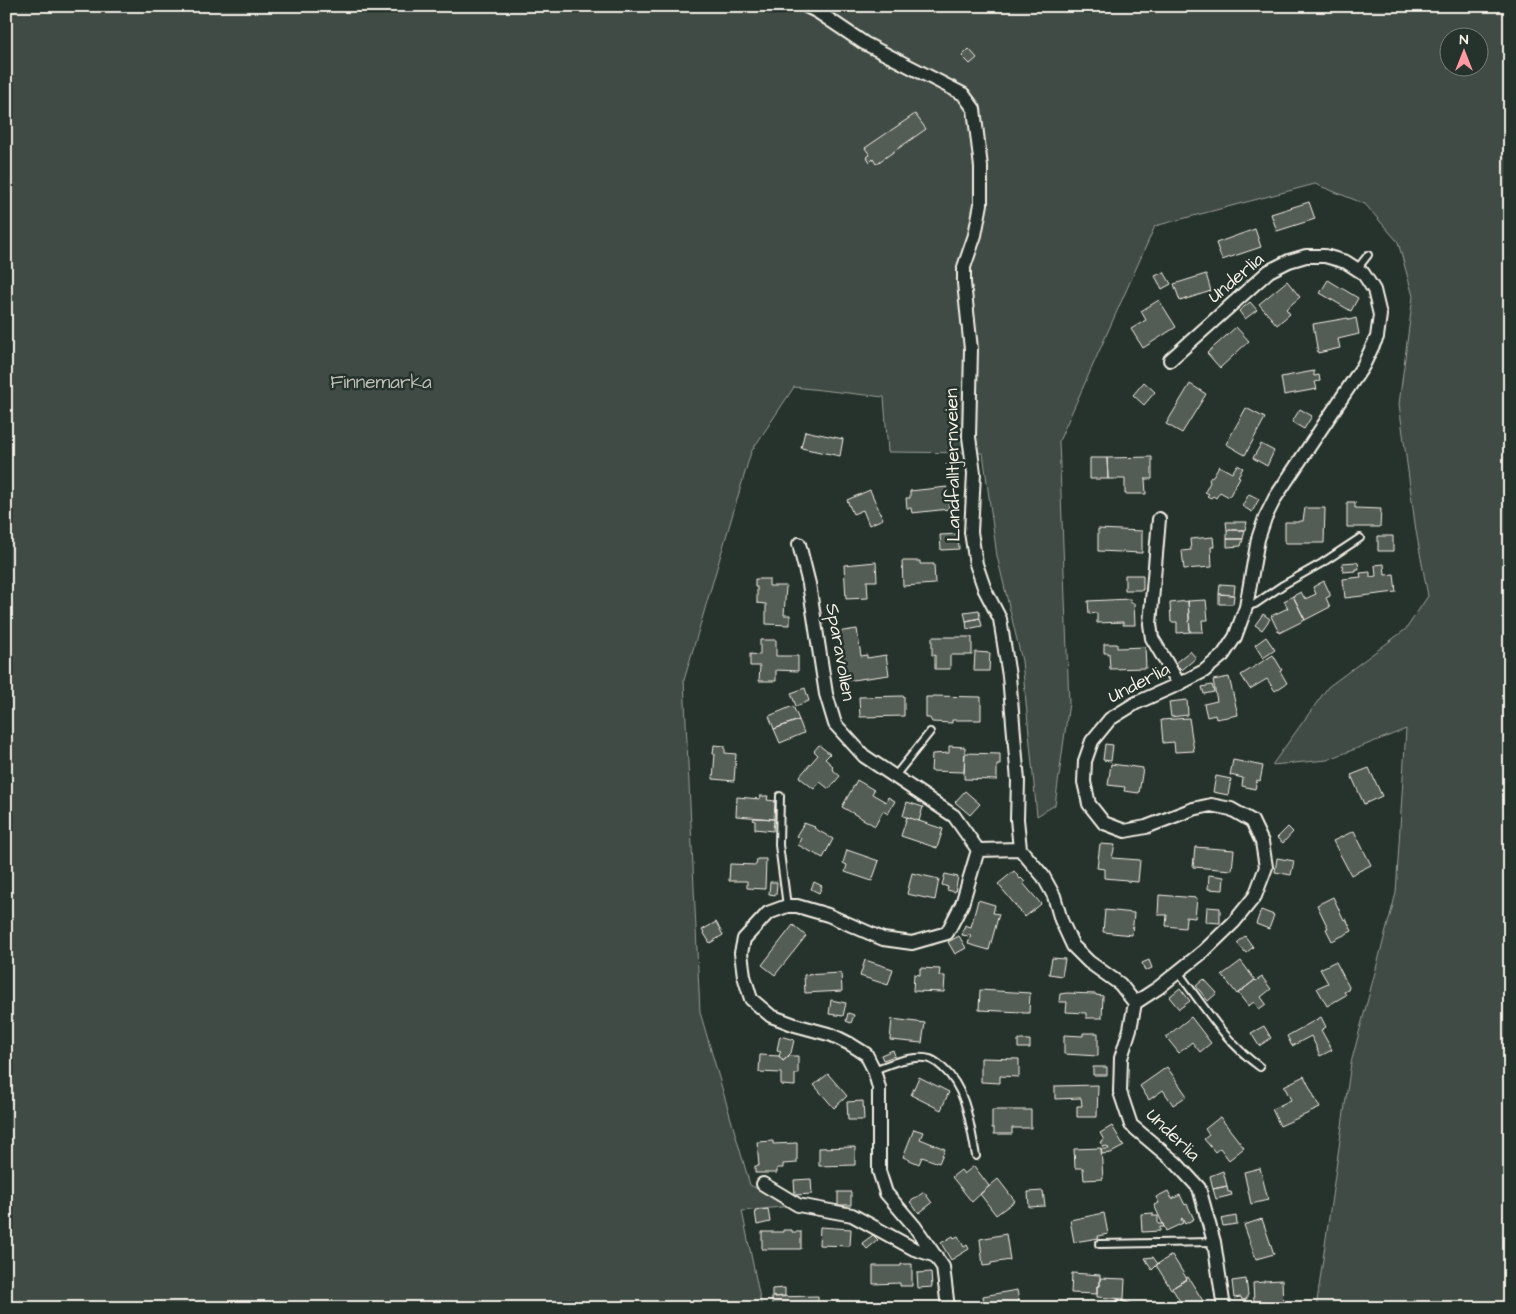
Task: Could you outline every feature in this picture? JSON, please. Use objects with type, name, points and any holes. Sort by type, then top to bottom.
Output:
[{"type":"street","name":"Landfalltjernveien","points":[[806,6],[818,12],[864,44],[963,94],[974,109],[981,167],[981,204],[975,235],[964,267],[971,349],[970,437],[974,473],[970,532],[976,564],[985,590],[1000,619],[1006,657],[1018,781],[1017,819],[1020,849]]},
{"type":"street","name":"Underlia","points":[[1170,360],[1270,271],[1289,261],[1306,256],[1325,256],[1346,262],[1363,273],[1374,290],[1380,315],[1377,337],[1363,366],[1275,498],[1265,518],[1258,539],[1246,607],[1235,637],[1223,655],[1204,670],[1179,684],[1136,703],[1110,719],[1092,741],[1084,761],[1084,782],[1089,804],[1104,823],[1124,831],[1146,827],[1192,809],[1211,806],[1231,809],[1252,821],[1262,842],[1266,867],[1256,896],[1234,922],[1204,951],[1135,1004],[1121,1058],[1120,1092],[1131,1125],[1176,1163],[1199,1188],[1214,1242],[1224,1308]]},
{"type":"street","points":[[1159,520],[1150,624],[1152,638],[1179,684]]},
{"type":"street","name":"Sparavollen","points":[[800,544],[809,584],[826,694],[836,724],[864,756],[954,816],[978,850]]},
{"type":"street","points":[[948,1308],[944,1266],[915,1227],[886,1193],[879,1171],[879,1088],[874,1070],[866,1054],[832,1035],[795,1026],[771,1016],[751,999],[744,976],[741,953],[744,939],[768,913],[787,906],[797,906],[828,915],[883,939],[912,943],[947,933],[962,904],[978,850],[1020,849],[1043,876],[1054,896],[1061,920],[1073,946],[1089,962],[1120,984],[1135,1004]]},
{"type":"street","points":[[763,1184],[798,1205],[852,1215],[914,1248],[936,1256]]},
{"type":"lane","points":[[1357,269],[1368,255]]},
{"type":"lane","points":[[1246,607],[1255,604],[1360,538]]},
{"type":"lane","points":[[895,776],[930,732]]},
{"type":"lane","points":[[780,796],[779,852],[787,906]]},
{"type":"lane","points":[[1178,972],[1234,1045],[1260,1067]]},
{"type":"lane","points":[[874,1070],[901,1061],[919,1058],[929,1059],[938,1064],[954,1080],[960,1092],[970,1123],[976,1156]]},
{"type":"lane","points":[[1099,1244],[1214,1242]]},
{"type":"lane","points":[[1119,1304],[1130,1308]]},
{"type":"green space","name":"Finnemarka","points":[[6,6],[1510,6],[1510,1308],[1316,1308],[1351,1063],[1396,893],[1406,729],[1327,760],[1272,765],[1328,687],[1406,629],[1428,596],[1416,531],[1399,404],[1413,296],[1398,242],[1365,204],[1315,184],[1155,226],[1059,441],[1069,703],[1055,805],[1037,816],[1022,661],[997,556],[983,453],[888,452],[884,397],[794,387],[751,452],[684,680],[700,1012],[750,1185],[791,1206],[742,1211],[762,1308],[6,1308]]},
{"type":"building","points":[[969,49],[977,58],[970,64],[962,56]]},
{"type":"building","points":[[915,114],[926,129],[876,164],[873,159],[870,162],[867,157],[870,155],[865,148]]},
{"type":"building","points":[[1309,202],[1315,219],[1277,231],[1271,214]]},
{"type":"building","points":[[1255,229],[1261,247],[1222,260],[1216,243]]},
{"type":"building","points":[[1164,272],[1171,284],[1162,289],[1155,276]]},
{"type":"building","points":[[1206,274],[1211,291],[1180,301],[1174,284]]},
{"type":"building","points":[[1328,280],[1358,298],[1351,311],[1320,293]]},
{"type":"building","points":[[1287,281],[1300,297],[1286,309],[1290,314],[1277,325],[1259,304]]},
{"type":"building","points":[[1159,300],[1176,327],[1143,348],[1131,329],[1146,320],[1141,311]]},
{"type":"building","points":[[1250,302],[1257,310],[1245,319],[1239,311]]},
{"type":"building","points":[[1348,318],[1349,320],[1356,318],[1359,334],[1338,339],[1340,348],[1318,353],[1313,324]]},
{"type":"building","points":[[1236,327],[1249,341],[1220,368],[1207,353]]},
{"type":"building","points":[[1314,371],[1314,376],[1319,375],[1320,381],[1315,382],[1317,389],[1284,395],[1281,377]]},
{"type":"building","points":[[1144,382],[1155,392],[1144,405],[1133,395]]},
{"type":"building","points":[[1190,384],[1206,394],[1182,433],[1166,424]]},
{"type":"building","points":[[1246,408],[1265,418],[1245,455],[1226,444]]},
{"type":"building","points":[[1300,409],[1312,416],[1304,429],[1292,422]]},
{"type":"building","points":[[805,431],[843,439],[840,456],[801,448]]},
{"type":"building","points":[[1261,444],[1274,451],[1267,466],[1253,458]]},
{"type":"building","points":[[1152,457],[1152,479],[1145,479],[1146,494],[1125,494],[1125,479],[1108,479],[1107,458]]},
{"type":"building","points":[[1090,458],[1107,458],[1108,479],[1090,479]]},
{"type":"building","points":[[1237,465],[1243,468],[1229,497],[1220,492],[1216,498],[1207,496],[1209,494],[1205,492],[1210,482],[1209,480],[1219,466],[1232,473]]},
{"type":"building","points":[[947,487],[949,509],[912,513],[911,508],[907,508],[906,498],[910,498],[910,491]]},
{"type":"building","points":[[870,490],[883,519],[869,525],[863,510],[853,514],[847,500]]},
{"type":"building","points":[[1249,494],[1259,499],[1252,512],[1242,506]]},
{"type":"building","points":[[1347,502],[1355,502],[1355,508],[1381,509],[1380,527],[1347,527]]},
{"type":"building","points":[[1305,508],[1325,508],[1324,543],[1285,543],[1285,522],[1303,521]]},
{"type":"building","points":[[1226,522],[1247,522],[1245,530],[1227,530]]},
{"type":"building","points":[[1098,529],[1142,531],[1142,553],[1098,551]]},
{"type":"building","points":[[1227,530],[1245,530],[1243,539],[1227,539]]},
{"type":"building","points":[[958,534],[959,549],[941,550],[940,535]]},
{"type":"building","points":[[1378,536],[1393,536],[1393,551],[1378,551]]},
{"type":"building","points":[[1213,537],[1214,547],[1211,547],[1212,567],[1184,569],[1182,551],[1191,550],[1190,539]]},
{"type":"building","points":[[1227,539],[1243,539],[1241,546],[1227,547]]},
{"type":"building","points":[[902,561],[920,561],[920,564],[934,564],[935,584],[903,586]]},
{"type":"building","points":[[876,562],[877,581],[867,581],[868,598],[846,599],[844,565]]},
{"type":"building","points":[[1356,562],[1359,569],[1343,572],[1342,563]]},
{"type":"building","points":[[1384,564],[1385,575],[1394,574],[1396,592],[1345,598],[1343,579],[1361,577],[1360,573],[1370,572],[1370,577],[1376,576],[1375,565]]},
{"type":"building","points":[[1125,575],[1143,575],[1143,590],[1125,590]]},
{"type":"building","points":[[755,579],[769,579],[769,586],[786,586],[784,615],[790,615],[790,625],[766,624],[766,604],[757,603]]},
{"type":"building","points":[[1324,581],[1330,594],[1326,598],[1330,607],[1305,620],[1293,596],[1301,592],[1305,599],[1316,594],[1313,587]]},
{"type":"building","points":[[1220,584],[1235,585],[1234,595],[1219,594]]},
{"type":"building","points":[[1219,594],[1234,595],[1233,604],[1219,604]]},
{"type":"building","points":[[1293,596],[1305,620],[1279,633],[1271,616],[1288,608],[1284,601]]},
{"type":"building","points":[[1130,599],[1131,603],[1134,603],[1135,625],[1123,625],[1123,622],[1097,623],[1097,613],[1089,614],[1088,601]]},
{"type":"building","points":[[1206,600],[1208,620],[1202,620],[1203,632],[1190,632],[1188,601]]},
{"type":"building","points":[[1188,601],[1190,632],[1177,633],[1177,622],[1171,622],[1170,603]]},
{"type":"building","points":[[979,610],[980,618],[966,621],[964,612]]},
{"type":"building","points":[[1263,614],[1270,619],[1262,630],[1255,625]]},
{"type":"building","points":[[980,618],[982,626],[967,629],[966,621]]},
{"type":"building","points":[[857,629],[861,656],[867,655],[867,658],[886,655],[889,675],[845,681],[837,632]]},
{"type":"building","points":[[932,637],[972,637],[972,655],[950,655],[950,669],[935,669],[935,655],[932,655]]},
{"type":"building","points":[[1266,637],[1275,650],[1263,658],[1255,645]]},
{"type":"building","points":[[760,640],[776,640],[776,656],[798,656],[798,671],[776,670],[776,681],[759,681],[760,666],[750,666],[750,654],[760,655]]},
{"type":"building","points":[[1104,644],[1117,644],[1117,648],[1145,647],[1146,668],[1110,669],[1109,653],[1104,653]]},
{"type":"building","points":[[1190,651],[1196,658],[1182,670],[1175,663]]},
{"type":"building","points":[[975,652],[990,653],[989,671],[974,671]]},
{"type":"building","points":[[1273,655],[1287,683],[1275,691],[1267,679],[1250,689],[1241,675]]},
{"type":"building","points":[[1229,677],[1238,715],[1216,719],[1215,715],[1207,717],[1204,704],[1217,701],[1213,680]]},
{"type":"building","points":[[1212,685],[1214,692],[1204,694],[1202,687]]},
{"type":"building","points":[[805,688],[809,701],[796,706],[791,693]]},
{"type":"building","points":[[904,696],[904,716],[860,717],[859,697]]},
{"type":"building","points":[[926,697],[981,697],[981,720],[952,720],[952,723],[932,722],[930,718],[926,718]]},
{"type":"building","points":[[1187,700],[1188,715],[1171,717],[1169,702]]},
{"type":"building","points":[[793,706],[799,720],[774,729],[769,716]]},
{"type":"building","points":[[1189,718],[1194,751],[1175,752],[1174,742],[1163,743],[1161,720]]},
{"type":"building","points":[[799,720],[804,733],[780,743],[774,729]]},
{"type":"building","points":[[1105,744],[1113,745],[1111,761],[1103,760]]},
{"type":"building","points":[[714,745],[725,746],[725,753],[736,754],[734,781],[713,779]]},
{"type":"building","points":[[819,745],[830,754],[825,759],[840,776],[829,789],[820,782],[814,789],[799,777],[818,755],[814,751]]},
{"type":"building","points":[[949,746],[965,747],[964,772],[931,771],[932,754],[949,753]]},
{"type":"building","points":[[965,753],[1000,754],[1000,765],[997,765],[997,780],[964,779]]},
{"type":"building","points":[[1233,760],[1263,766],[1260,781],[1257,780],[1255,789],[1242,786],[1243,778],[1230,775]]},
{"type":"building","points":[[1111,764],[1143,768],[1139,793],[1124,791],[1125,787],[1108,785]]},
{"type":"building","points":[[1369,768],[1382,796],[1364,804],[1351,775]]},
{"type":"building","points":[[1216,776],[1231,779],[1228,795],[1213,792]]},
{"type":"building","points":[[857,780],[874,790],[872,794],[886,802],[888,797],[895,801],[888,814],[883,811],[875,826],[842,807]]},
{"type":"building","points":[[965,791],[980,804],[970,815],[955,802]]},
{"type":"building","points":[[760,796],[768,796],[767,800],[775,801],[774,819],[736,816],[737,797],[760,799]]},
{"type":"building","points":[[907,802],[923,807],[919,821],[903,816]]},
{"type":"building","points":[[907,817],[943,829],[937,848],[901,836]]},
{"type":"building","points":[[754,818],[774,819],[773,831],[755,829]]},
{"type":"building","points":[[804,823],[815,827],[833,839],[823,858],[798,845],[801,838],[796,836]]},
{"type":"building","points":[[1288,827],[1293,832],[1283,843],[1277,838]]},
{"type":"building","points":[[1354,831],[1371,865],[1351,875],[1333,841]]},
{"type":"building","points":[[1100,844],[1115,845],[1112,858],[1140,860],[1138,882],[1104,878],[1104,869],[1097,868]]},
{"type":"building","points":[[1195,847],[1234,850],[1232,870],[1193,867]]},
{"type":"building","points":[[847,850],[879,861],[872,881],[845,872],[847,865],[843,863]]},
{"type":"building","points":[[1277,858],[1294,861],[1291,875],[1275,872]]},
{"type":"building","points":[[757,859],[766,859],[765,889],[747,888],[747,881],[729,881],[730,864],[756,865]]},
{"type":"building","points":[[1014,871],[1025,882],[1023,883],[1041,904],[1025,917],[998,884]]},
{"type":"building","points":[[912,873],[939,879],[935,900],[907,894]]},
{"type":"building","points":[[945,874],[958,877],[955,892],[947,890],[948,887],[942,885]]},
{"type":"building","points":[[1209,875],[1224,877],[1223,890],[1208,889]]},
{"type":"building","points":[[770,882],[777,882],[776,895],[769,894]]},
{"type":"building","points":[[814,882],[822,886],[819,893],[811,889]]},
{"type":"building","points":[[1159,895],[1197,898],[1195,918],[1186,917],[1185,928],[1166,926],[1167,915],[1158,915]]},
{"type":"building","points":[[1333,897],[1344,920],[1346,919],[1352,931],[1332,941],[1317,905]]},
{"type":"building","points":[[978,900],[995,905],[993,913],[999,914],[989,950],[968,944],[971,935],[962,935],[965,925],[971,927]]},
{"type":"building","points":[[1207,907],[1220,908],[1220,923],[1206,922]]},
{"type":"building","points":[[1105,910],[1134,913],[1132,935],[1103,932]]},
{"type":"building","points":[[1261,910],[1274,915],[1269,929],[1256,924]]},
{"type":"building","points":[[716,922],[723,935],[710,943],[702,930]]},
{"type":"building","points":[[793,925],[806,936],[775,975],[762,965]]},
{"type":"building","points":[[959,936],[966,948],[955,954],[948,942]]},
{"type":"building","points":[[1245,936],[1253,947],[1246,953],[1237,943]]},
{"type":"building","points":[[1052,958],[1065,959],[1062,976],[1049,974]]},
{"type":"building","points":[[865,960],[893,969],[888,985],[860,976]]},
{"type":"building","points":[[1149,960],[1152,968],[1145,971],[1142,963]]},
{"type":"building","points":[[1241,961],[1255,980],[1237,994],[1222,975]]},
{"type":"building","points":[[1336,962],[1349,987],[1344,992],[1346,995],[1327,1006],[1317,988],[1328,983],[1320,969]]},
{"type":"building","points":[[920,968],[940,969],[939,976],[945,976],[944,992],[913,991],[914,974],[920,975]]},
{"type":"building","points":[[841,973],[842,991],[805,993],[804,975]]},
{"type":"building","points":[[1262,977],[1271,989],[1261,997],[1266,1004],[1259,1009],[1254,1002],[1248,1006],[1238,993]]},
{"type":"building","points":[[1204,979],[1217,993],[1208,1001],[1196,986]]},
{"type":"building","points":[[1180,988],[1190,1001],[1179,1009],[1169,997]]},
{"type":"building","points":[[980,990],[1030,993],[1029,1013],[979,1010]]},
{"type":"building","points":[[1060,994],[1103,996],[1102,1018],[1086,1018],[1086,1013],[1066,1012],[1067,1002],[1059,1002]]},
{"type":"building","points":[[831,1000],[846,1003],[843,1016],[829,1014]]},
{"type":"building","points":[[848,1013],[854,1015],[851,1023],[846,1021]]},
{"type":"building","points":[[1191,1017],[1211,1043],[1200,1052],[1192,1042],[1179,1053],[1166,1037]]},
{"type":"building","points":[[1321,1017],[1326,1027],[1321,1030],[1332,1050],[1320,1056],[1311,1036],[1292,1046],[1287,1036]]},
{"type":"building","points":[[892,1019],[925,1023],[922,1043],[890,1040]]},
{"type":"building","points":[[1264,1026],[1271,1038],[1259,1046],[1251,1033]]},
{"type":"building","points":[[1083,1033],[1098,1033],[1098,1056],[1064,1054],[1064,1035],[1083,1036]]},
{"type":"building","points":[[780,1036],[794,1040],[791,1053],[783,1061],[779,1056],[781,1051],[777,1050]]},
{"type":"building","points":[[1018,1040],[1030,1040],[1030,1048],[1018,1048]]},
{"type":"building","points":[[893,1050],[895,1056],[883,1060],[881,1055]]},
{"type":"building","points":[[760,1055],[779,1056],[783,1061],[789,1056],[798,1056],[798,1074],[795,1074],[795,1086],[781,1085],[781,1073],[759,1072]]},
{"type":"building","points":[[981,1058],[1019,1059],[1019,1077],[1000,1076],[1000,1083],[981,1082]]},
{"type":"building","points":[[1093,1067],[1107,1067],[1107,1075],[1093,1075]]},
{"type":"building","points":[[1167,1067],[1187,1096],[1173,1105],[1163,1090],[1149,1100],[1140,1086]]},
{"type":"building","points":[[828,1074],[847,1096],[834,1108],[814,1085]]},
{"type":"building","points":[[1304,1076],[1320,1108],[1280,1126],[1272,1109],[1291,1100],[1284,1086]]},
{"type":"building","points":[[919,1077],[949,1092],[941,1110],[911,1095]]},
{"type":"building","points":[[1098,1085],[1097,1117],[1077,1117],[1077,1106],[1082,1106],[1081,1098],[1055,1099],[1055,1086]]},
{"type":"building","points":[[863,1101],[864,1120],[848,1120],[847,1102]]},
{"type":"building","points":[[992,1110],[1031,1110],[1031,1128],[1012,1128],[1012,1134],[994,1134]]},
{"type":"building","points":[[1220,1117],[1244,1148],[1229,1160],[1220,1148],[1215,1152],[1204,1139],[1209,1135],[1205,1129]]},
{"type":"building","points":[[1112,1126],[1124,1146],[1111,1153],[1102,1154],[1101,1149],[1109,1149],[1107,1146],[1103,1147],[1100,1142],[1104,1140],[1100,1133]]},
{"type":"building","points":[[914,1129],[923,1132],[920,1139],[945,1149],[939,1163],[922,1157],[919,1164],[903,1157]]},
{"type":"building","points":[[773,1141],[773,1144],[797,1143],[797,1163],[783,1164],[783,1168],[777,1168],[777,1173],[755,1173],[755,1166],[759,1166],[757,1142]]},
{"type":"building","points":[[855,1147],[855,1165],[819,1166],[819,1148]]},
{"type":"building","points":[[1101,1148],[1103,1179],[1084,1180],[1083,1168],[1075,1168],[1074,1149]]},
{"type":"building","points":[[974,1166],[989,1186],[972,1202],[952,1177],[961,1170],[964,1174]]},
{"type":"building","points":[[1260,1168],[1268,1200],[1251,1204],[1244,1172]]},
{"type":"building","points":[[1223,1171],[1227,1186],[1213,1189],[1210,1176]]},
{"type":"building","points":[[811,1179],[812,1194],[795,1195],[794,1180]]},
{"type":"building","points":[[998,1179],[1015,1201],[996,1215],[980,1194]]},
{"type":"building","points":[[1227,1186],[1228,1192],[1231,1192],[1232,1195],[1216,1199],[1213,1189]]},
{"type":"building","points":[[1043,1191],[1045,1206],[1029,1207],[1028,1192]]},
{"type":"building","points":[[1168,1191],[1172,1199],[1180,1195],[1185,1205],[1187,1204],[1194,1219],[1185,1224],[1182,1218],[1183,1223],[1166,1231],[1154,1205],[1159,1203],[1156,1197]]},
{"type":"building","points":[[838,1192],[851,1192],[851,1205],[838,1205]]},
{"type":"building","points":[[924,1192],[932,1203],[919,1213],[910,1202]]},
{"type":"building","points":[[768,1209],[770,1222],[757,1225],[755,1211]]},
{"type":"building","points":[[1104,1213],[1108,1234],[1098,1236],[1099,1238],[1074,1242],[1070,1220]]},
{"type":"building","points":[[1153,1213],[1153,1216],[1158,1216],[1158,1224],[1163,1224],[1164,1227],[1160,1227],[1160,1231],[1142,1232],[1141,1214]]},
{"type":"building","points":[[1236,1216],[1237,1224],[1223,1226],[1221,1219]]},
{"type":"building","points":[[1262,1219],[1274,1254],[1256,1259],[1244,1225]]},
{"type":"building","points":[[820,1227],[851,1229],[850,1246],[819,1245]]},
{"type":"building","points":[[783,1230],[801,1232],[801,1249],[762,1249],[762,1232],[783,1232]]},
{"type":"building","points":[[1006,1234],[1010,1260],[983,1266],[980,1239]]},
{"type":"building","points":[[873,1235],[878,1240],[867,1249],[862,1243]]},
{"type":"building","points":[[953,1236],[954,1238],[958,1236],[964,1247],[967,1245],[969,1249],[951,1260],[941,1243]]},
{"type":"building","points":[[1172,1255],[1187,1279],[1171,1289],[1156,1265]]},
{"type":"building","points":[[1153,1257],[1158,1264],[1152,1270],[1145,1258]]},
{"type":"building","points":[[901,1264],[912,1264],[912,1286],[900,1286],[900,1283],[873,1284],[873,1266],[901,1266]]},
{"type":"building","points":[[931,1272],[932,1287],[918,1288],[917,1273]]},
{"type":"building","points":[[1072,1273],[1100,1275],[1100,1286],[1097,1286],[1097,1294],[1071,1293]]},
{"type":"building","points":[[1188,1277],[1203,1301],[1191,1308],[1184,1308],[1172,1288]]},
{"type":"building","points":[[1100,1278],[1125,1279],[1124,1299],[1097,1297],[1097,1286],[1100,1286]]},
{"type":"building","points":[[1246,1279],[1247,1299],[1242,1300],[1241,1297],[1234,1298],[1232,1281]]},
{"type":"building","points":[[1282,1280],[1283,1308],[1265,1308],[1265,1301],[1254,1301],[1253,1283]]},
{"type":"building","points":[[785,1288],[785,1296],[772,1297],[772,1289]]},
{"type":"building","points":[[1017,1290],[1018,1308],[985,1308],[983,1296]]},
{"type":"building","points":[[818,1296],[818,1308],[772,1308],[772,1297]]},
{"type":"waterway","points":[[6,19],[12,6]]}]
